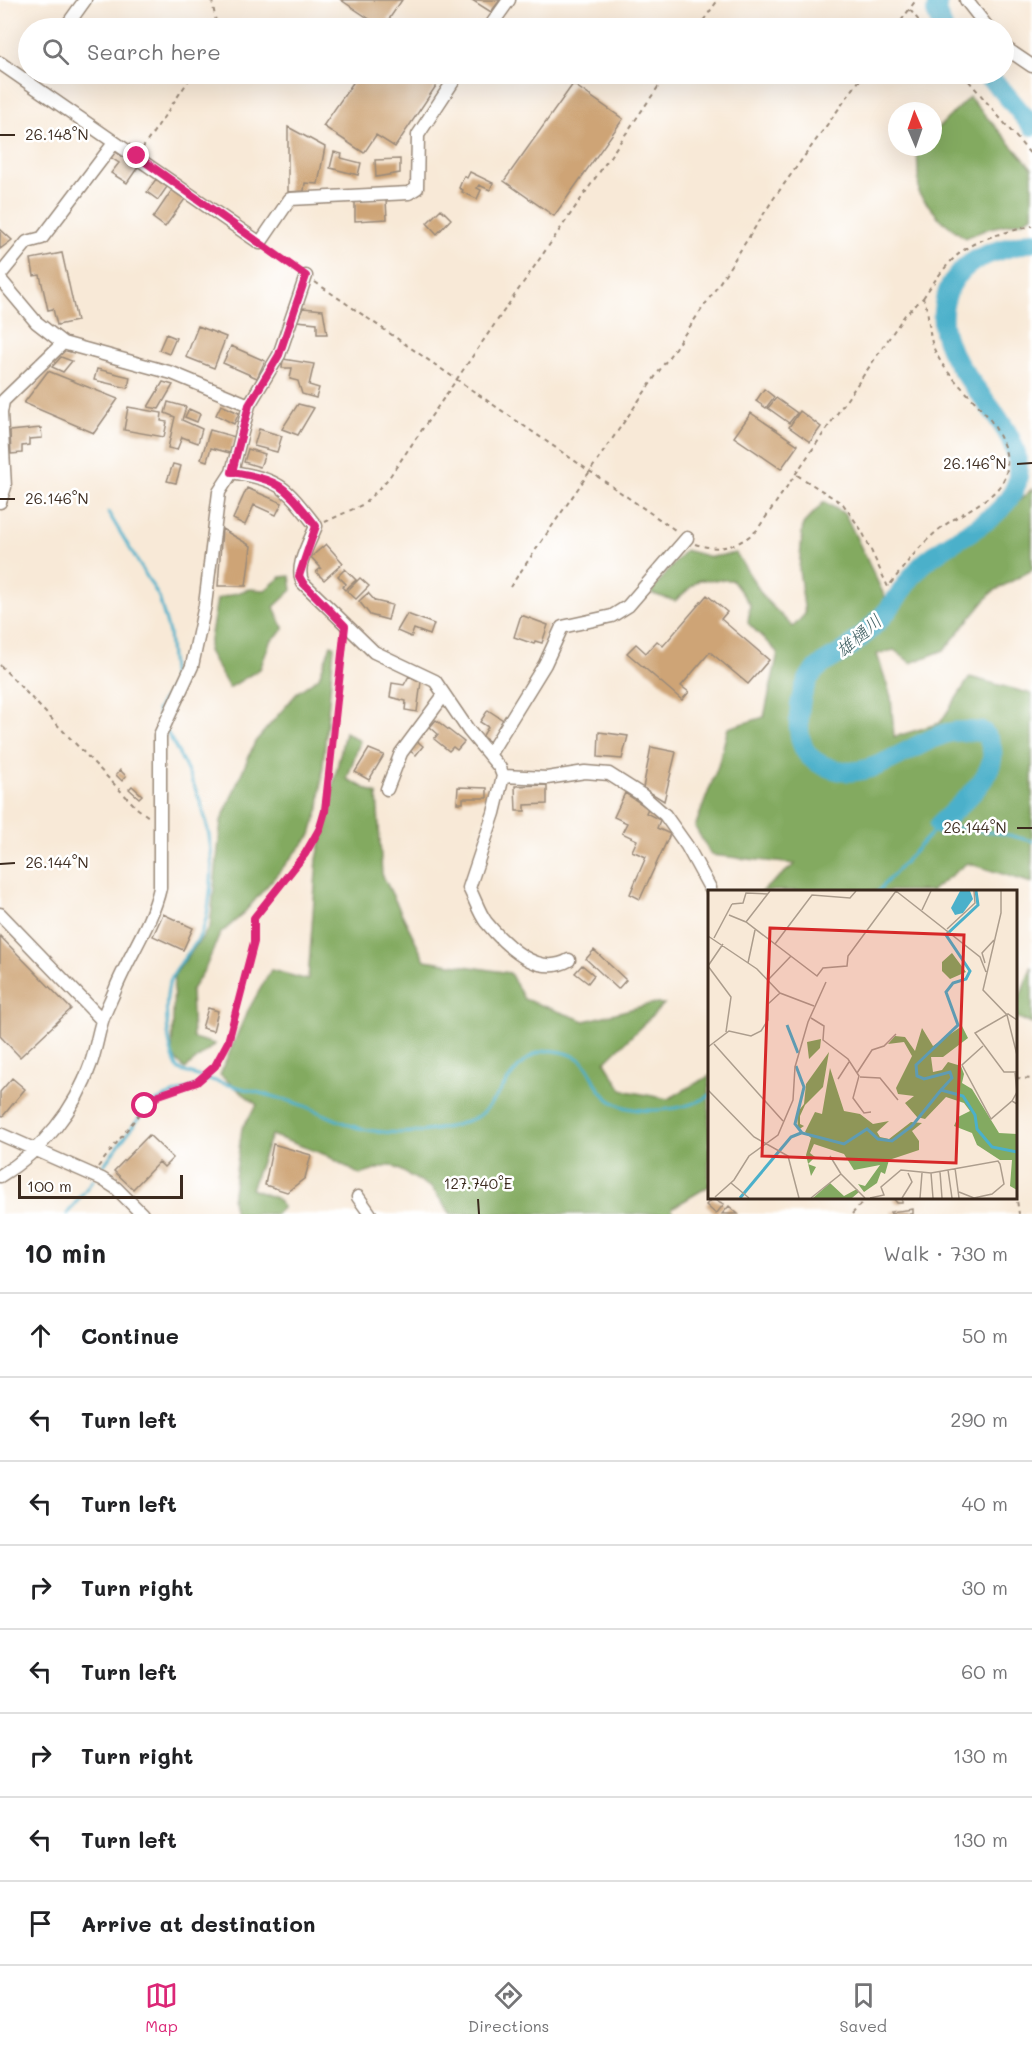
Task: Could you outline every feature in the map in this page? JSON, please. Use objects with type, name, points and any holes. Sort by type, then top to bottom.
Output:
[{"type":"street","points":[[72,18],[85,0]]},
{"type":"street","points":[[496,18],[508,0]]},
{"type":"street","points":[[966,0],[980,18]]},
{"type":"street","points":[[1014,54],[1032,66]]},
{"type":"street","points":[[0,63],[18,72]]},
{"type":"street","points":[[39,84],[114,143],[137,156],[260,243],[290,199],[409,193],[417,188],[418,135],[451,84]]},
{"type":"street","points":[[114,143],[42,238],[27,242],[0,277],[36,322],[63,343],[172,373],[249,405]]},
{"type":"street","points":[[0,1176],[34,1149],[62,1120],[78,1095],[92,1063],[102,1020],[128,961],[155,910],[160,888],[160,735],[192,666],[205,604],[219,492],[232,472],[249,405],[279,355],[306,276]]},
{"type":"street","points":[[0,502],[5,487],[1,413],[3,401],[63,343]]},
{"type":"street","points":[[232,472],[265,477],[280,484],[316,526],[299,576],[303,583],[374,652],[435,681],[503,776]]},
{"type":"street","points":[[489,755],[546,664],[562,627],[612,616],[628,606],[687,538]]},
{"type":"street","points":[[387,789],[401,753],[444,695]]},
{"type":"street","points":[[503,776],[547,778],[585,772],[609,774],[642,795],[665,814],[687,846],[710,888]]},
{"type":"street","points":[[503,776],[470,888],[485,921],[532,963],[560,965],[569,960]]},
{"type":"street","points":[[0,914],[102,1020]]},
{"type":"street","points":[[0,1134],[116,1188],[142,1214]]},
{"type":"street","points":[[358,1197],[370,1214]]},
{"type":"path","points":[[212,0],[215,18]]},
{"type":"path","points":[[705,18],[718,0]]},
{"type":"path","points":[[903,18],[916,0]]},
{"type":"path","points":[[909,10],[916,18]]},
{"type":"path","points":[[137,156],[186,84]]},
{"type":"path","points":[[316,526],[356,509],[373,497],[660,84]]},
{"type":"path","points":[[510,587],[713,293],[774,198],[857,84]]},
{"type":"path","points":[[971,84],[1032,156]]},
{"type":"path","points":[[260,243],[696,545],[711,549],[729,548],[742,543],[757,530],[769,509],[797,475],[905,315],[923,298],[944,266],[967,247],[991,236],[1032,226]]},
{"type":"path","points":[[797,475],[843,504],[862,531],[872,558],[888,587],[915,552],[937,531],[999,490],[1007,472],[1005,450],[997,429],[935,352],[923,298]]},
{"type":"path","points":[[92,1175],[150,1100],[171,1089],[197,1082],[215,1066],[228,1042],[254,942],[254,918],[305,854],[320,828],[325,811],[345,626]]},
{"type":"path","points":[[0,665],[138,809],[159,824]]},
{"type":"path","points":[[1017,1078],[1032,1079]]},
{"type":"path","points":[[852,1214],[864,1199]]},
{"type":"path","points":[[1017,1199],[1019,1214]]},
{"type":"green space","points":[[969,97],[1032,168],[1032,216],[1023,221],[990,228],[965,238],[940,219],[919,194],[917,156],[942,156],[942,124]]},
{"type":"green space","points":[[1032,489],[1032,570],[992,592],[944,650],[911,663],[894,650],[877,654],[891,697],[894,737],[940,723],[970,677],[1032,694],[1032,883],[967,863],[932,890],[763,890],[795,864],[711,855],[695,827],[718,766],[728,728],[764,717],[778,653],[748,623],[750,604],[732,580],[699,580],[675,601],[650,593],[685,550],[711,557],[736,553],[765,599],[793,627],[805,614],[799,570],[803,524],[824,502],[845,514],[885,597],[990,527]]},
{"type":"green space","points":[[290,576],[292,590],[274,607],[284,629],[270,642],[260,669],[229,688],[208,651],[217,599],[249,589],[265,590],[281,577]]},
{"type":"green space","points":[[331,645],[334,646],[319,808],[311,835],[242,915],[220,934],[205,969],[191,991],[193,1038],[215,1044],[185,1069],[172,1056],[174,975],[210,927],[221,821],[255,742],[298,692],[319,677]]},
{"type":"green space","points":[[345,732],[360,741],[347,779],[377,794],[382,874],[425,960],[510,973],[524,999],[585,1021],[650,1004],[664,1004],[605,1062],[622,1090],[668,1099],[708,1077],[708,1187],[672,1208],[672,1214],[451,1214],[432,1188],[391,1165],[360,1175],[326,1155],[271,1135],[251,1189],[276,1198],[283,1207],[276,1214],[235,1214],[232,1200],[242,1128],[257,1105],[220,1075],[246,1014],[271,970],[308,980],[317,859]]},
{"type":"green space","points":[[1032,966],[1032,1024],[1017,1017],[1017,1004]]},
{"type":"building","points":[[341,0],[402,0],[390,18],[368,18]]},
{"type":"building","points":[[472,0],[500,0],[491,12]]},
{"type":"building","points":[[352,84],[437,84],[395,147],[376,135],[364,153],[323,126]]},
{"type":"building","points":[[573,84],[623,119],[554,216],[504,181]]},
{"type":"building","points":[[288,127],[325,147],[318,184],[305,183],[304,191],[288,192]]},
{"type":"building","points":[[114,151],[138,167],[127,183],[111,173],[119,163],[110,157]]},
{"type":"building","points":[[334,152],[342,154],[341,158],[361,163],[358,175],[330,168]]},
{"type":"building","points":[[400,159],[400,173],[376,177],[375,160]]},
{"type":"building","points":[[470,172],[493,183],[490,190],[479,185],[477,188],[481,190],[477,199],[462,192],[463,190],[459,188],[464,176],[467,178]]},
{"type":"building","points":[[156,179],[167,187],[158,200],[147,192]]},
{"type":"building","points":[[172,190],[185,199],[165,227],[153,218]]},
{"type":"building","points":[[386,200],[387,219],[355,221],[355,202]]},
{"type":"building","points":[[441,209],[451,219],[437,234],[427,223]]},
{"type":"building","points":[[0,229],[12,240],[0,249]]},
{"type":"building","points":[[62,253],[77,321],[57,325],[53,309],[48,310],[40,275],[34,276],[31,259]]},
{"type":"building","points":[[303,308],[323,310],[327,334],[317,334],[317,323],[297,321]]},
{"type":"building","points":[[198,326],[226,337],[214,368],[186,357]]},
{"type":"building","points":[[166,334],[176,338],[169,354],[159,350]]},
{"type":"building","points":[[231,346],[265,361],[257,378],[223,363]]},
{"type":"building","points":[[61,357],[72,361],[63,372],[52,367]]},
{"type":"building","points":[[283,359],[314,364],[309,385],[319,388],[316,398],[302,394],[298,381],[290,379],[292,368],[282,368]]},
{"type":"building","points":[[97,369],[130,377],[128,388],[94,380]]},
{"type":"building","points":[[48,371],[118,399],[94,433],[24,403]]},
{"type":"building","points":[[163,382],[173,385],[159,409],[148,407]]},
{"type":"building","points":[[764,389],[774,397],[766,408],[756,401]]},
{"type":"building","points":[[776,398],[797,413],[789,423],[768,408]]},
{"type":"building","points":[[168,402],[186,407],[182,420],[202,429],[198,443],[182,437],[177,450],[168,448],[175,417],[165,413]]},
{"type":"building","points":[[298,404],[314,408],[298,435],[282,429]]},
{"type":"building","points":[[221,405],[239,413],[234,424],[216,415]]},
{"type":"building","points":[[128,407],[162,413],[161,421],[167,422],[164,437],[124,430]]},
{"type":"building","points":[[189,409],[200,414],[197,422],[185,417]]},
{"type":"building","points":[[800,411],[821,427],[810,442],[789,427]]},
{"type":"building","points":[[751,413],[798,445],[781,469],[734,437]]},
{"type":"building","points":[[41,428],[42,438],[29,439],[29,445],[22,446],[22,453],[11,454],[10,431]]},
{"type":"building","points":[[259,429],[282,436],[277,452],[254,446]]},
{"type":"building","points":[[210,430],[235,437],[230,453],[211,448],[207,461],[201,459]]},
{"type":"building","points":[[248,449],[265,454],[260,467],[244,462]]},
{"type":"building","points":[[173,464],[181,466],[176,483],[167,481]]},
{"type":"building","points":[[247,488],[282,503],[276,515],[254,505],[245,525],[233,519]]},
{"type":"building","points":[[222,529],[251,546],[246,586],[218,586]]},
{"type":"building","points":[[326,544],[343,563],[324,580],[316,572],[321,568],[311,557]]},
{"type":"building","points":[[345,569],[356,580],[345,590],[342,587],[346,584],[338,576]]},
{"type":"building","points":[[360,578],[369,586],[356,599],[347,591]]},
{"type":"building","points":[[368,593],[375,601],[392,605],[388,620],[370,615],[359,601]]},
{"type":"building","points":[[707,595],[727,612],[721,619],[769,660],[748,684],[710,652],[681,686],[689,692],[682,700],[627,653],[636,644],[646,653],[657,641],[663,646]]},
{"type":"building","points":[[407,614],[434,624],[430,635],[414,629],[411,637],[397,631]]},
{"type":"building","points":[[521,615],[548,625],[542,643],[535,641],[534,644],[514,637]]},
{"type":"building","points":[[409,676],[421,682],[417,712],[405,710],[406,701],[390,697],[392,683],[404,685]]},
{"type":"building","points":[[488,710],[503,720],[490,742],[482,737],[488,727],[480,722]]},
{"type":"building","points":[[436,720],[464,742],[457,750],[453,747],[449,751],[434,739],[438,734],[430,727]]},
{"type":"building","points":[[599,732],[628,736],[622,759],[598,757]]},
{"type":"building","points":[[417,741],[423,746],[416,755],[410,751]]},
{"type":"building","points":[[651,747],[676,752],[664,801],[643,788]]},
{"type":"building","points":[[369,749],[384,755],[369,780],[355,772]]},
{"type":"building","points":[[120,770],[126,776],[122,781],[116,775]]},
{"type":"building","points":[[547,785],[547,804],[525,805],[525,811],[516,811],[515,786]]},
{"type":"building","points":[[132,786],[142,795],[139,798],[129,789]]},
{"type":"building","points":[[458,787],[487,788],[487,798],[463,798],[463,803],[457,803]]},
{"type":"building","points":[[625,793],[648,808],[646,813],[660,820],[657,828],[670,834],[640,899],[630,894],[646,857],[632,851],[637,840],[622,833],[627,823],[614,817]]},
{"type":"building","points":[[163,914],[193,928],[183,950],[153,936]]},
{"type":"building","points":[[0,936],[71,1009],[20,1057],[0,1036]]},
{"type":"building","points":[[594,950],[626,980],[618,989],[586,959]]},
{"type":"building","points":[[582,965],[594,975],[588,983],[575,973]]},
{"type":"building","points":[[208,1008],[218,1011],[213,1031],[202,1028]]},
{"type":"building","points":[[12,1078],[25,1089],[3,1116],[0,1114],[0,1092]]},
{"type":"building","points":[[149,1135],[173,1158],[164,1167],[159,1162],[133,1189],[114,1171]]},
{"type":"building","points":[[273,1144],[311,1155],[305,1178],[287,1192],[265,1185]]},
{"type":"building","points":[[711,1199],[724,1204],[716,1214],[706,1205]]},
{"type":"building","points":[[894,1199],[902,1199],[902,1203],[897,1203]]},
{"type":"building","points":[[729,1206],[738,1214],[722,1214]]},
{"type":"building","points":[[913,1209],[913,1214],[891,1214],[890,1212]]},
{"type":"waterway","name":"雄樋川","points":[[938,0],[936,12],[939,18]]},
{"type":"waterway","name":"雄樋川","points":[[996,84],[1032,126]]},
{"type":"waterway","name":"雄樋川","points":[[939,825],[970,795],[988,771],[992,758],[991,745],[983,732],[947,733],[868,769],[841,771],[809,756],[804,748],[799,728],[800,706],[805,686],[813,672],[847,649],[875,624],[923,564],[989,519],[1001,508],[1017,483],[1017,459],[1009,436],[949,347],[943,323],[948,291],[966,267],[989,254],[1032,241]]},
{"type":"waterway","points":[[108,512],[159,597],[169,633],[173,684],[157,710],[161,722]]},
{"type":"waterway","points":[[166,730],[201,802],[212,860],[209,900],[204,925],[199,938],[173,974],[168,990],[169,1040],[179,1070],[303,1105],[353,1126],[395,1133],[439,1129],[478,1116],[488,1107],[522,1064],[543,1051],[556,1051],[579,1059],[590,1071],[597,1086],[610,1100],[632,1109],[675,1108],[701,1101],[708,1096]]},
{"type":"waterway","name":"雄樋川","points":[[879,890],[939,825],[1004,834],[1032,841]]},
{"type":"waterway","points":[[97,1174],[149,1105],[208,1080]]},
{"type":"waterway","points":[[67,1214],[93,1180]]},
{"type":"route","points":[[137,156],[306,276],[279,355],[249,405],[232,472],[265,477],[280,484],[316,526],[300,566],[299,576],[345,626],[325,811],[320,828],[305,854],[262,905],[254,918],[254,942],[239,992],[228,1042],[215,1066],[197,1082],[171,1089],[150,1100],[145,1106]]}]
